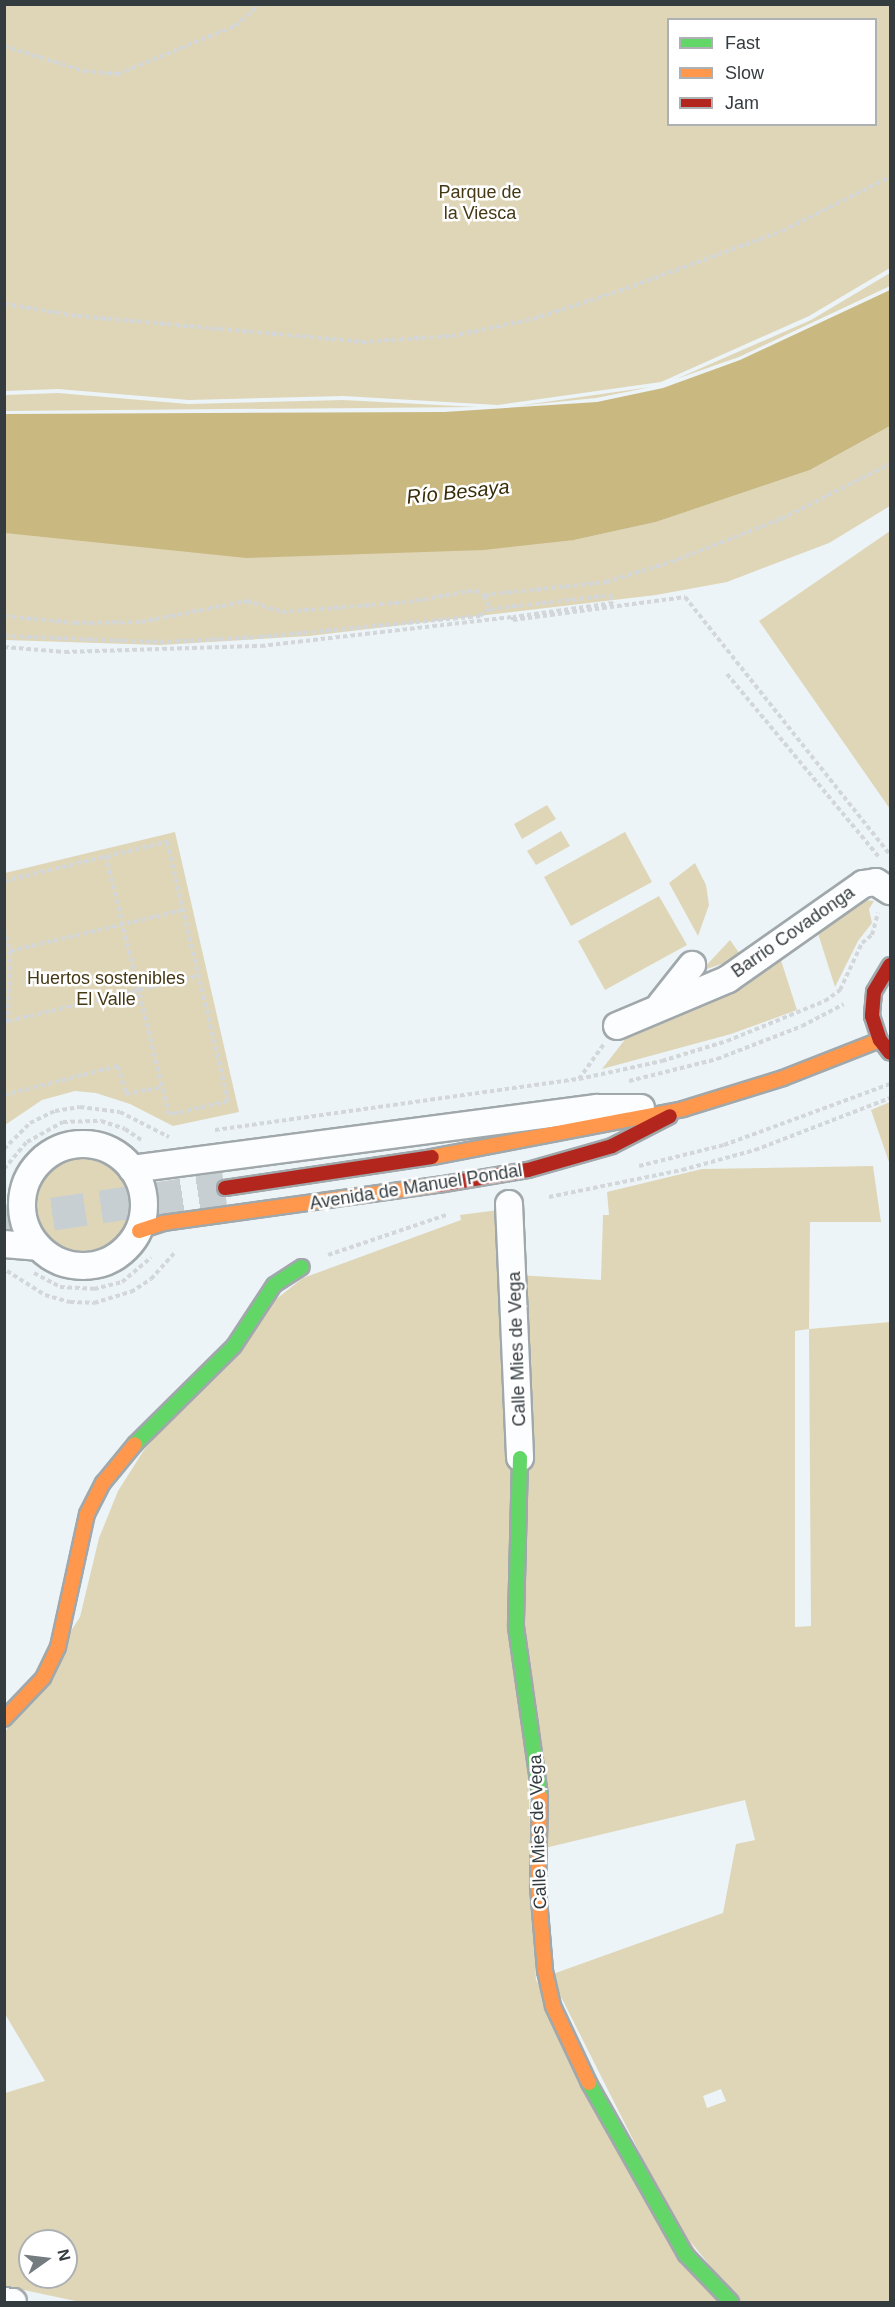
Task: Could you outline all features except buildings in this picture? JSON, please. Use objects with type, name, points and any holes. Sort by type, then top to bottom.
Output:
[{"type":"street","name":"Barrio Covadonga","points":[[617,1026],[661,1004],[728,979],[863,884],[888,882]]},
{"type":"street","name":"Barrio Covadonga","points":[[661,1004],[692,965]]},
{"type":"street","points":[[891,965],[874,992],[873,1016],[880,1040],[891,1053]]},
{"type":"street","name":"Avenida de Manuel Pondal","points":[[225,1188],[505,1146],[683,1109],[783,1078],[880,1040]]},
{"type":"street","name":"Avenida de Manuel Pondal","points":[[132,1169],[597,1108],[683,1109]]},
{"type":"street","name":"Avenida de Manuel Pondal","points":[[139,1231],[174,1222],[382,1195],[528,1170],[612,1146],[683,1109]]},
{"type":"street","points":[[4,1189],[30,1173],[51,1152],[80,1144],[109,1150],[132,1169],[144,1199],[139,1231],[111,1260],[86,1267],[60,1262],[37,1247],[4,1244]]},
{"type":"street","points":[[30,1173],[21,1203],[23,1220],[37,1247]]},
{"type":"street","name":"Calle Mies de Vega","points":[[509,1204],[520,1458],[516,1627],[537,1759],[538,1887],[545,1971],[553,2006],[580,2067],[686,2255],[731,2302]]},
{"type":"street","points":[[4,1719],[43,1678],[58,1647],[87,1514],[104,1483],[127,1452],[234,1346],[274,1285],[302,1267]]},
{"type":"street","points":[[4,2301],[13,2302]]},
{"type":"path","points":[[4,46],[84,71],[118,74],[235,26],[260,4]]},
{"type":"path","points":[[4,304],[78,316],[362,342],[452,336],[533,318],[619,291],[782,231],[891,177]]},
{"type":"path","points":[[484,595],[606,582],[671,562],[782,519],[891,464]]},
{"type":"path","points":[[4,616],[75,623],[141,622],[247,601],[282,612],[409,602],[476,590],[484,595],[490,609]]},
{"type":"path","points":[[4,636],[160,642],[259,637],[480,616],[490,609],[611,595],[613,603],[261,646],[65,652],[4,647]]},
{"type":"path","points":[[513,616],[513,620],[685,597],[891,855]]},
{"type":"path","points":[[203,1132],[579,1079],[705,1048],[825,1001],[840,990],[862,943],[872,935],[879,920],[878,904],[888,882],[728,674]]},
{"type":"path","points":[[4,881],[167,842],[228,1101],[169,1115],[106,857]]},
{"type":"path","points":[[9,951],[183,910]]},
{"type":"path","points":[[4,929],[9,951],[6,1021],[199,976]]},
{"type":"path","points":[[618,1084],[717,1059],[840,1009],[852,995]]},
{"type":"path","points":[[579,1079],[617,1026]]},
{"type":"path","points":[[4,1095],[118,1066],[126,1094],[162,1087]]},
{"type":"path","points":[[509,1204],[682,1170],[754,1150],[891,1098]]},
{"type":"path","points":[[4,1149],[30,1123],[55,1111],[80,1107],[120,1112],[163,1137],[179,1135]]},
{"type":"path","points":[[4,1169],[37,1134],[76,1120],[113,1124],[148,1145]]},
{"type":"path","points":[[302,1267],[452,1213],[418,1217]]},
{"type":"path","points":[[4,1271],[45,1295],[70,1302],[94,1303],[132,1292],[180,1249]]},
{"type":"green space","name":"Parque de la Viesca","points":[[4,5],[890,5],[890,268],[809,316],[661,382],[498,405],[343,396],[189,400],[58,389],[5,391]]},
{"type":"green space","points":[[890,273],[890,286],[739,357],[676,379],[811,320]]},
{"type":"green space","points":[[651,387],[596,398],[517,406]]},
{"type":"green space","points":[[58,393],[188,404],[343,400],[477,407],[5,411],[5,395]]},
{"type":"green space","points":[[890,426],[890,506],[829,543],[727,582],[656,595],[309,636],[160,645],[5,640],[5,533],[574,540],[656,522],[810,470]]},
{"type":"green space","points":[[890,531],[890,809],[759,621]]},
{"type":"green space","points":[[547,805],[556,819],[522,839],[514,824]]},
{"type":"green space","points":[[561,831],[570,846],[536,865],[527,851]]},
{"type":"green space","name":"Huertos sostenibles El Valle","points":[[175,832],[239,1112],[173,1126],[130,1104],[96,1093],[75,1091],[42,1100],[5,1125],[5,873]]},
{"type":"green space","points":[[625,832],[652,882],[571,926],[544,877]]},
{"type":"green space","points":[[695,863],[706,885],[709,905],[698,936],[669,883]]},
{"type":"green space","points":[[659,896],[687,945],[605,990],[578,941]]},
{"type":"green space","points":[[856,899],[874,901],[869,909],[872,923],[858,941],[835,987],[815,924]]},
{"type":"green space","points":[[730,940],[742,957],[701,971]]},
{"type":"green space","points":[[778,951],[797,1010],[731,1034],[602,1069],[630,1033],[741,985]]},
{"type":"green space","points":[[890,1102],[890,1165],[871,1110]]},
{"type":"green space","points":[[83,1159],[100,1163],[115,1173],[125,1188],[129,1205],[125,1222],[115,1237],[100,1247],[83,1251],[66,1247],[51,1237],[41,1222],[37,1205],[41,1188],[51,1173],[66,1163]]},
{"type":"green space","points":[[873,1166],[881,1222],[810,1222],[809,1329],[890,1322],[890,2302],[739,2302],[674,2221],[550,1975],[723,1913],[736,1844],[755,1840],[745,1800],[545,1848],[524,1631],[517,1275],[601,1280],[603,1215],[609,1215],[607,1192],[702,1169]],"holes":[[[809,1329],[811,1626],[795,1627],[795,1331]],[[721,2089],[726,2101],[707,2108],[703,2096]]]},
{"type":"green space","points":[[506,1209],[536,1980],[726,2302],[80,2302],[19,2289],[78,2289],[78,2229],[18,2229],[18,2289],[5,2286],[5,2093],[45,2081],[5,2014],[5,1732],[80,1617],[99,1538],[118,1491],[144,1450],[266,1307],[303,1278],[461,1220],[460,1215]]},
{"type":"water","name":"Río Besaya","points":[[890,290],[890,426],[810,470],[656,522],[574,540],[484,550],[246,558],[5,533],[5,414],[444,412],[597,402],[663,388],[740,360]]},
{"type":"tunnel","points":[[4,1221],[225,1188]]},
{"type":"traffic: fast","points":[[135,1444],[234,1346],[274,1285],[302,1267]]},
{"type":"traffic: fast","points":[[520,1458],[516,1627],[540,1796]]},
{"type":"traffic: fast","points":[[589,2083],[686,2255],[731,2302]]},
{"type":"traffic: slow","points":[[432,1157],[683,1109],[783,1078],[880,1040]]},
{"type":"traffic: slow","points":[[139,1231],[163,1223],[438,1185]]},
{"type":"traffic: slow","points":[[4,1719],[43,1678],[58,1647],[87,1514],[103,1483],[135,1444]]},
{"type":"traffic: slow","points":[[540,1796],[538,1887],[545,1971],[553,2006],[589,2083]]},
{"type":"traffic: jam","points":[[890,965],[874,992],[872,1016],[880,1040],[890,1053]]},
{"type":"traffic: jam","points":[[438,1185],[528,1170],[612,1146],[670,1116]]},
{"type":"traffic: jam","points":[[225,1188],[432,1157]]}]
